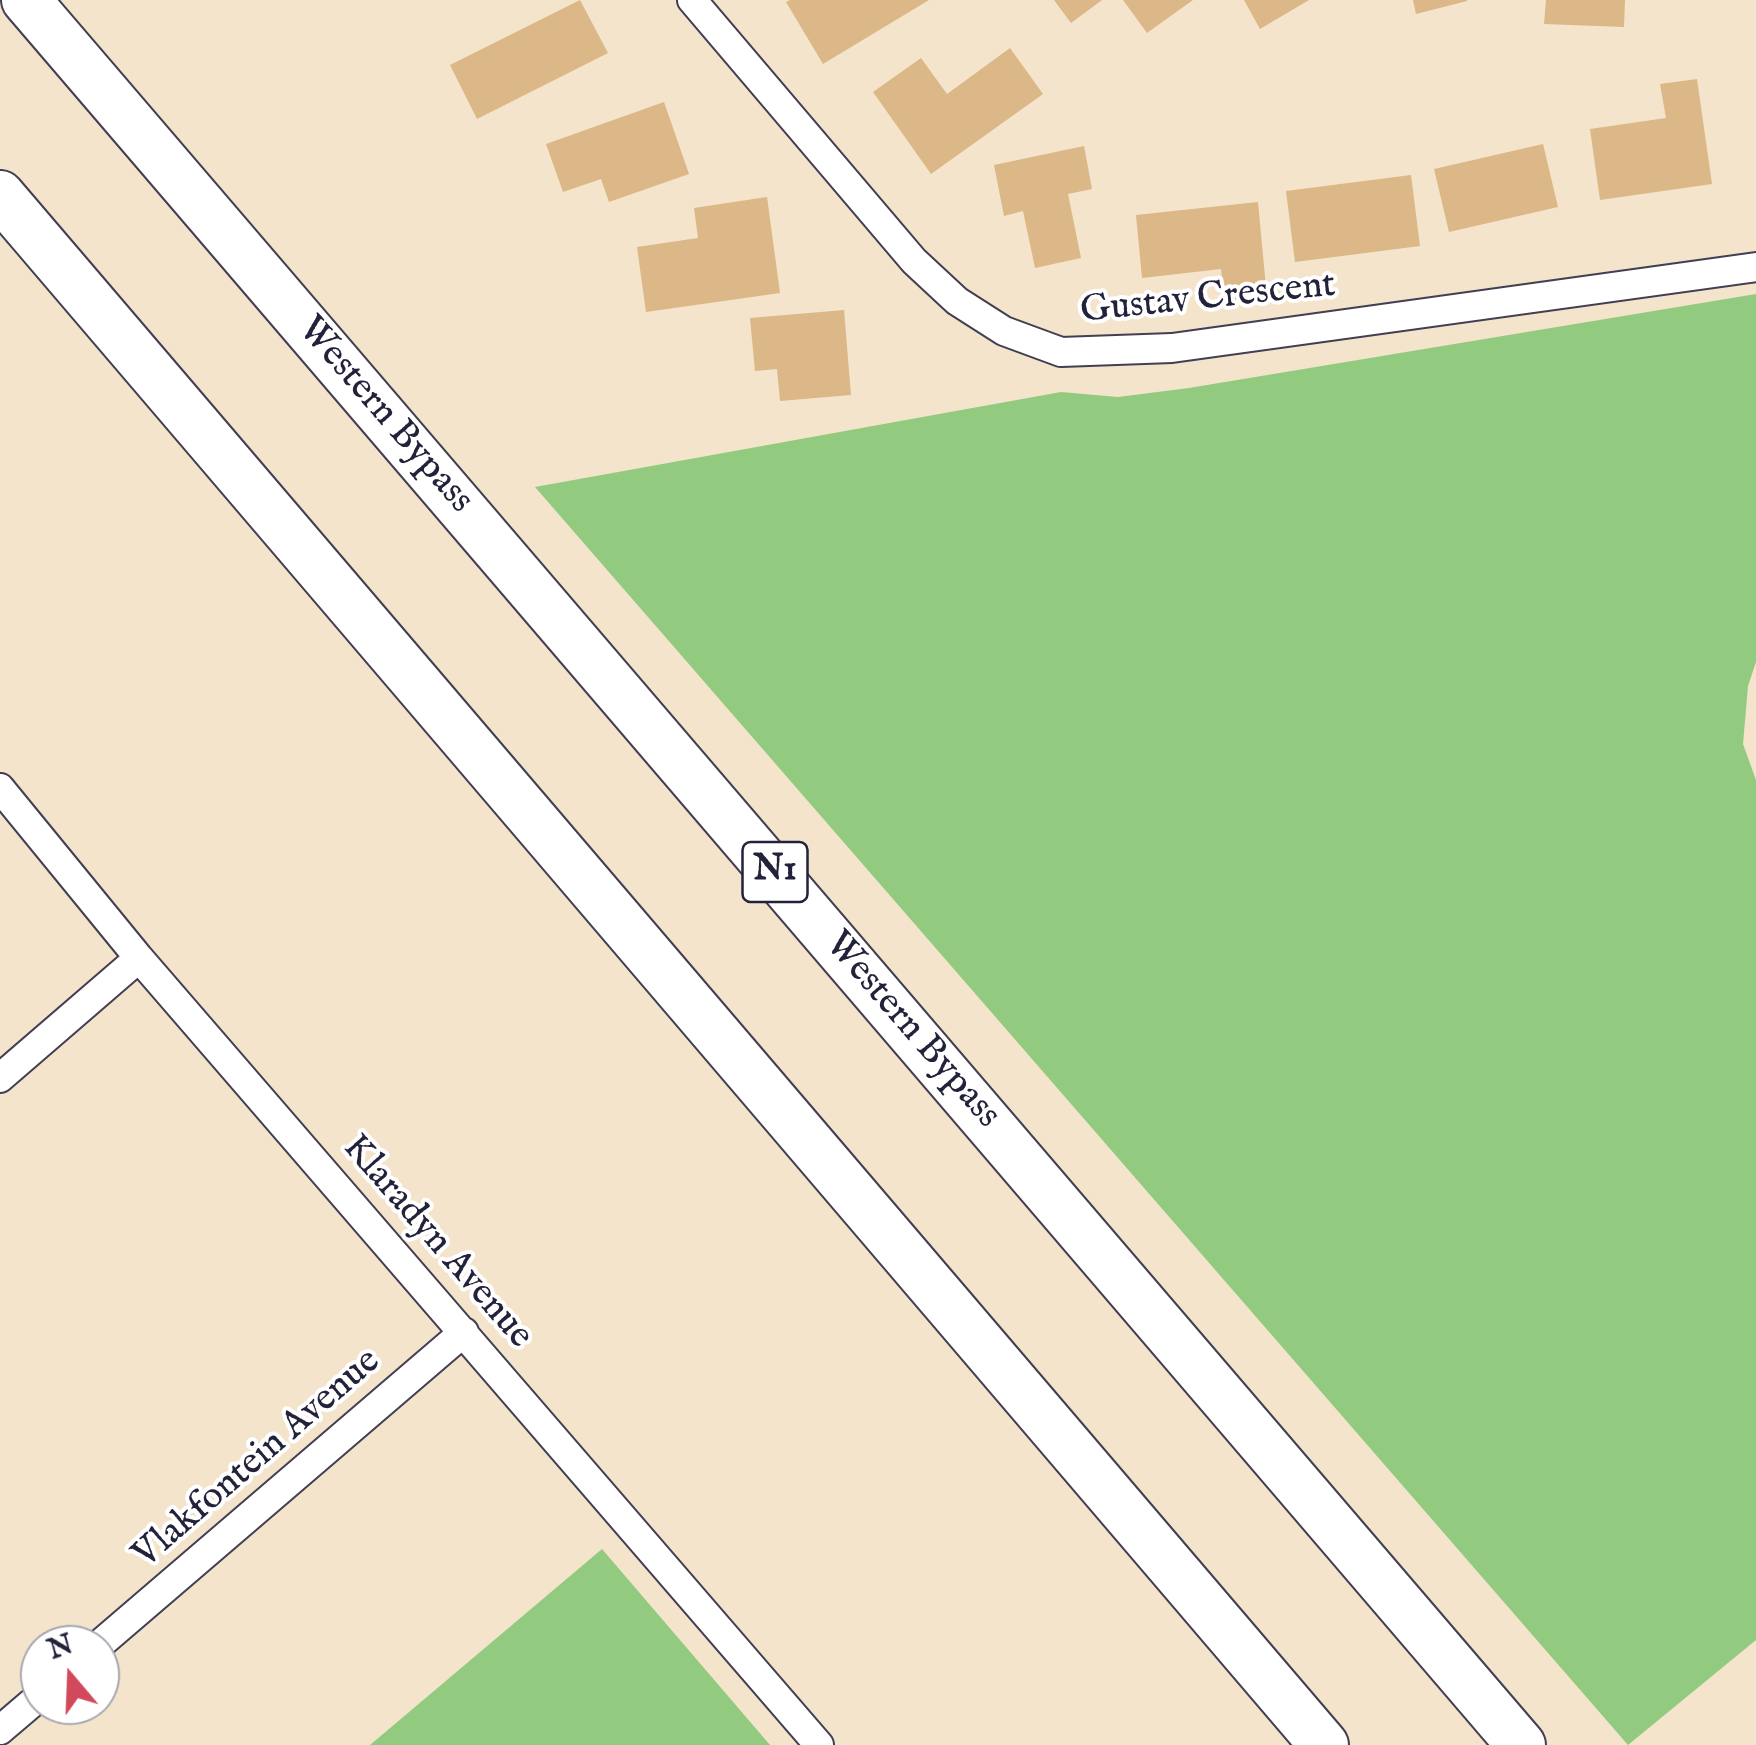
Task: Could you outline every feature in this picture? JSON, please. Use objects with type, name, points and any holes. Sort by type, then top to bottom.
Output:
[{"type":"highway","name":"Western Bypass","points":[[26,0],[1521,1745]]},
{"type":"highway","points":[[0,195],[1324,1745]]},
{"type":"street","name":"Gustav Crescent","points":[[692,0],[914,261],[956,301],[988,321],[1061,352],[1172,348],[1756,267]]},
{"type":"street","name":"Klaradyn Avenue","points":[[0,788],[139,958],[819,1745]]},
{"type":"street","points":[[0,1078],[139,958]]},
{"type":"street","name":"Vlakfontein Avenue","points":[[120,1628],[464,1332]]},
{"type":"street","points":[[0,1730],[20,1713]]},
{"type":"green space","points":[[1756,294],[1756,662],[1748,686],[1743,744],[1756,780],[1756,1640],[1628,1745],[535,487],[1061,392],[1118,397],[1189,388]]},
{"type":"green space","points":[[602,1549],[770,1745],[370,1745]]},
{"type":"building","points":[[580,0],[608,53],[477,119],[450,65]]},
{"type":"building","points":[[929,0],[823,64],[786,2]]},
{"type":"building","points":[[1054,0],[1102,0],[1071,23]]},
{"type":"building","points":[[1123,0],[1193,0],[1147,33]]},
{"type":"building","points":[[1244,0],[1309,0],[1260,29]]},
{"type":"building","points":[[1413,0],[1467,0],[1467,1],[1416,14]]},
{"type":"building","points":[[1546,0],[1625,0],[1624,27],[1544,24]]},
{"type":"building","points":[[1010,48],[1043,94],[931,174],[873,92],[921,58],[947,94]]},
{"type":"building","points":[[1697,79],[1712,184],[1600,200],[1590,129],[1666,118],[1660,84]]},
{"type":"building","points":[[664,102],[689,174],[609,202],[601,179],[563,192],[546,144]]},
{"type":"building","points":[[1543,144],[1558,207],[1449,232],[1434,169]]},
{"type":"building","points":[[1084,146],[1092,189],[1068,194],[1081,258],[1035,268],[1023,211],[1004,216],[994,165]]},
{"type":"building","points":[[1411,175],[1420,246],[1295,262],[1286,191]]},
{"type":"building","points":[[767,197],[780,293],[646,312],[637,247],[698,238],[694,208]]},
{"type":"building","points":[[1258,202],[1267,298],[1224,302],[1221,269],[1142,278],[1136,215]]},
{"type":"building","points":[[844,310],[851,395],[780,401],[777,369],[755,371],[750,318]]}]
